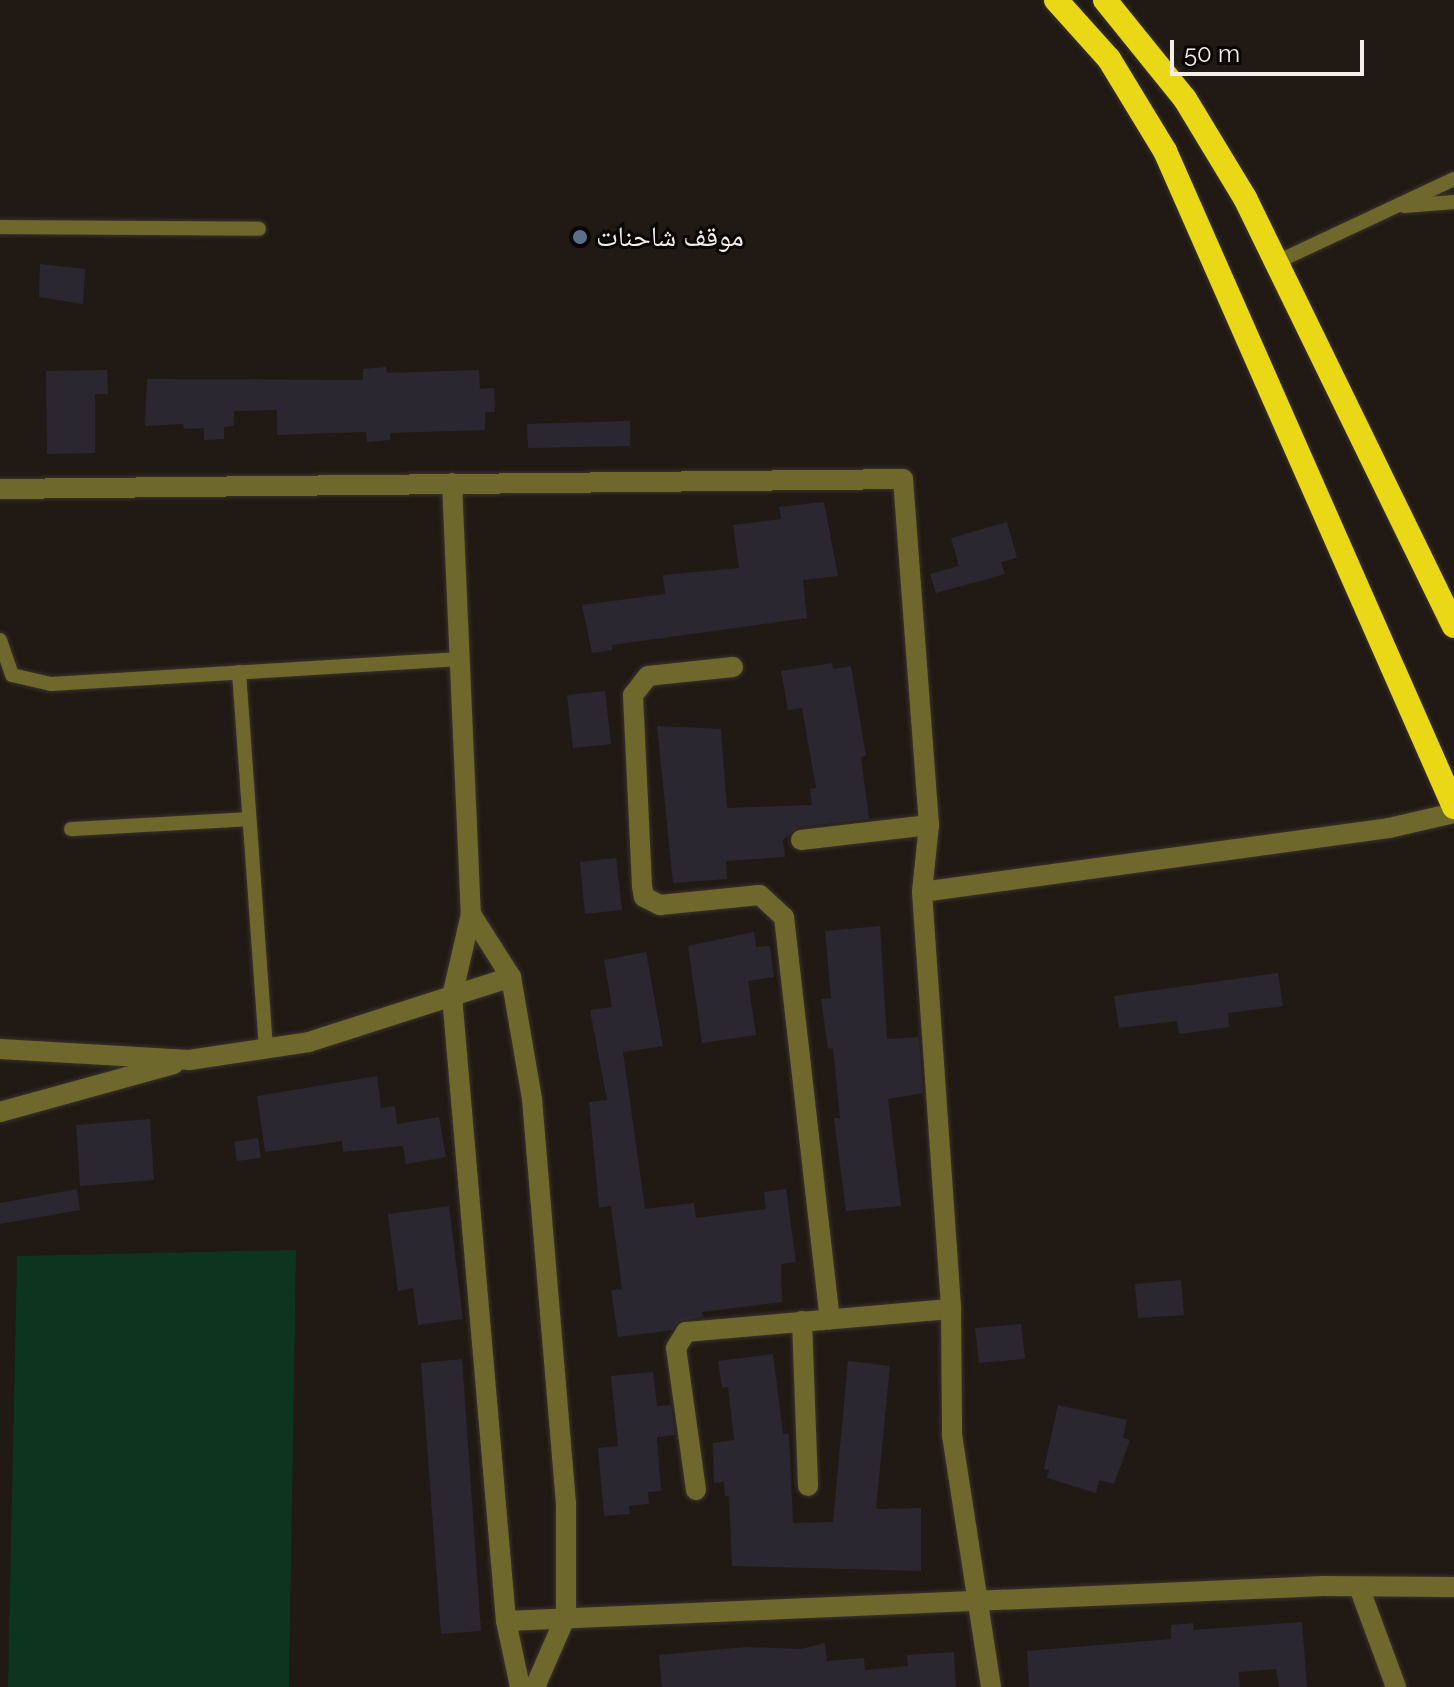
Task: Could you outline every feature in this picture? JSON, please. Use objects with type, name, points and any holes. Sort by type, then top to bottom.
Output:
[{"type":"highway","points":[[1056,0],[1109,59],[1165,151],[1454,810]]},
{"type":"highway","points":[[1105,0],[1185,99],[1279,261],[1454,626]]},
{"type":"street","points":[[0,489],[903,479],[929,825],[922,892],[951,1309],[952,1435],[991,1687]]},
{"type":"street","points":[[452,483],[471,914],[452,996],[506,1621],[520,1687]]},
{"type":"street","points":[[733,667],[648,676],[633,695],[642,886],[644,897],[660,905],[760,895],[784,917],[830,1319]]},
{"type":"street","points":[[922,892],[1389,828],[1454,810]]},
{"type":"street","points":[[801,840],[929,825]]},
{"type":"street","points":[[471,914],[511,977],[532,1099],[566,1503],[566,1616],[535,1687]]},
{"type":"street","points":[[0,1112],[189,1060],[309,1042],[511,977]]},
{"type":"street","points":[[0,1049],[189,1060]]},
{"type":"street","points":[[696,1490],[678,1338],[700,1330],[951,1309]]},
{"type":"street","points":[[802,1321],[808,1486]]},
{"type":"street","points":[[506,1621],[566,1616],[979,1605],[1359,1587],[1454,1587]]},
{"type":"street","points":[[1359,1587],[1396,1687]]},
{"type":"lane","points":[[1279,261],[1454,179]]},
{"type":"lane","points":[[1396,207],[1454,202]]},
{"type":"lane","points":[[0,227],[259,229]]},
{"type":"lane","points":[[0,640],[8,667],[19,681],[51,684],[460,659]]},
{"type":"lane","points":[[239,672],[266,1048]]},
{"type":"lane","points":[[71,829],[249,819]]},
{"type":"green space","points":[[296,1250],[289,1687],[8,1687],[17,1256]]},
{"type":"building","points":[[40,264],[85,269],[83,304],[39,297]]},
{"type":"building","points":[[386,367],[387,373],[479,370],[480,389],[494,388],[495,412],[485,412],[485,430],[390,433],[390,440],[367,442],[366,432],[277,435],[277,410],[234,411],[234,426],[224,427],[224,439],[204,440],[204,428],[184,429],[183,424],[145,426],[147,379],[363,380],[363,369]]},
{"type":"building","points":[[107,370],[108,394],[95,394],[95,453],[47,454],[46,371]]},
{"type":"building","points":[[630,421],[630,446],[528,448],[527,424]]},
{"type":"building","points":[[824,502],[838,576],[803,580],[807,618],[612,645],[612,650],[592,653],[582,605],[665,594],[663,575],[739,568],[733,525],[781,519],[779,507]]},
{"type":"building","points":[[1007,522],[1017,558],[1001,562],[1005,574],[936,593],[930,574],[959,566],[951,538]]},
{"type":"building","points":[[832,663],[833,669],[851,666],[866,756],[861,757],[869,819],[799,827],[783,840],[785,857],[726,861],[727,879],[673,883],[657,726],[721,729],[727,808],[812,805],[810,789],[816,788],[802,708],[788,710],[781,671]]},
{"type":"building","points":[[605,691],[611,744],[573,748],[567,695]]},
{"type":"building","points":[[616,858],[622,910],[585,914],[580,862]]},
{"type":"building","points":[[880,926],[887,1039],[919,1037],[923,1093],[888,1099],[901,1206],[846,1211],[834,1118],[840,1118],[833,1048],[828,1049],[821,999],[831,998],[825,931]]},
{"type":"building","points":[[754,932],[756,947],[770,946],[774,977],[748,981],[756,1035],[702,1043],[688,946]]},
{"type":"building","points":[[646,952],[663,1046],[623,1052],[645,1209],[694,1203],[696,1218],[766,1209],[764,1192],[786,1189],[796,1262],[781,1264],[782,1302],[702,1312],[703,1317],[680,1321],[672,1330],[618,1337],[611,1290],[622,1289],[611,1206],[599,1208],[589,1102],[607,1100],[590,1010],[612,1007],[604,960]]},
{"type":"building","points":[[1278,973],[1283,1006],[1228,1013],[1229,1027],[1179,1034],[1177,1021],[1119,1028],[1114,996]]},
{"type":"building","points":[[377,1076],[381,1108],[395,1106],[397,1124],[439,1117],[446,1157],[406,1164],[403,1146],[343,1152],[342,1141],[265,1152],[257,1096]]},
{"type":"building","points":[[150,1119],[154,1180],[80,1186],[76,1125]]},
{"type":"building","points":[[258,1138],[261,1158],[237,1161],[234,1142]]},
{"type":"building","points":[[77,1189],[80,1210],[0,1224],[0,1203]]},
{"type":"building","points":[[449,1206],[463,1319],[418,1325],[413,1288],[398,1291],[388,1214]]},
{"type":"building","points":[[1181,1280],[1184,1315],[1138,1318],[1135,1284]]},
{"type":"building","points":[[1021,1324],[1025,1359],[979,1363],[975,1328]]},
{"type":"building","points":[[773,1354],[783,1434],[789,1434],[793,1523],[833,1522],[848,1361],[890,1366],[876,1509],[921,1508],[921,1571],[732,1566],[729,1496],[725,1496],[724,1482],[714,1483],[713,1443],[734,1440],[728,1387],[722,1388],[718,1361]]},
{"type":"building","points":[[462,1359],[481,1631],[441,1634],[421,1363]]},
{"type":"building","points":[[653,1372],[657,1406],[671,1405],[675,1435],[657,1437],[661,1491],[648,1492],[649,1504],[629,1506],[630,1514],[604,1516],[598,1448],[618,1446],[611,1376]]},
{"type":"building","points":[[1058,1405],[1127,1420],[1123,1438],[1130,1440],[1114,1484],[1099,1480],[1096,1493],[1047,1478],[1049,1470],[1044,1469]]},
{"type":"building","points":[[1302,1622],[1307,1687],[1279,1687],[1276,1669],[1239,1672],[1240,1687],[1029,1687],[1027,1651],[1171,1639],[1171,1625],[1193,1623],[1194,1630]]},
{"type":"building","points":[[825,1643],[827,1661],[864,1658],[865,1670],[908,1666],[907,1655],[954,1652],[956,1687],[662,1687],[659,1655],[745,1647],[801,1649]]},
{"type":"place","name":"موقف شاحنات","points":[[580,237]]}]
